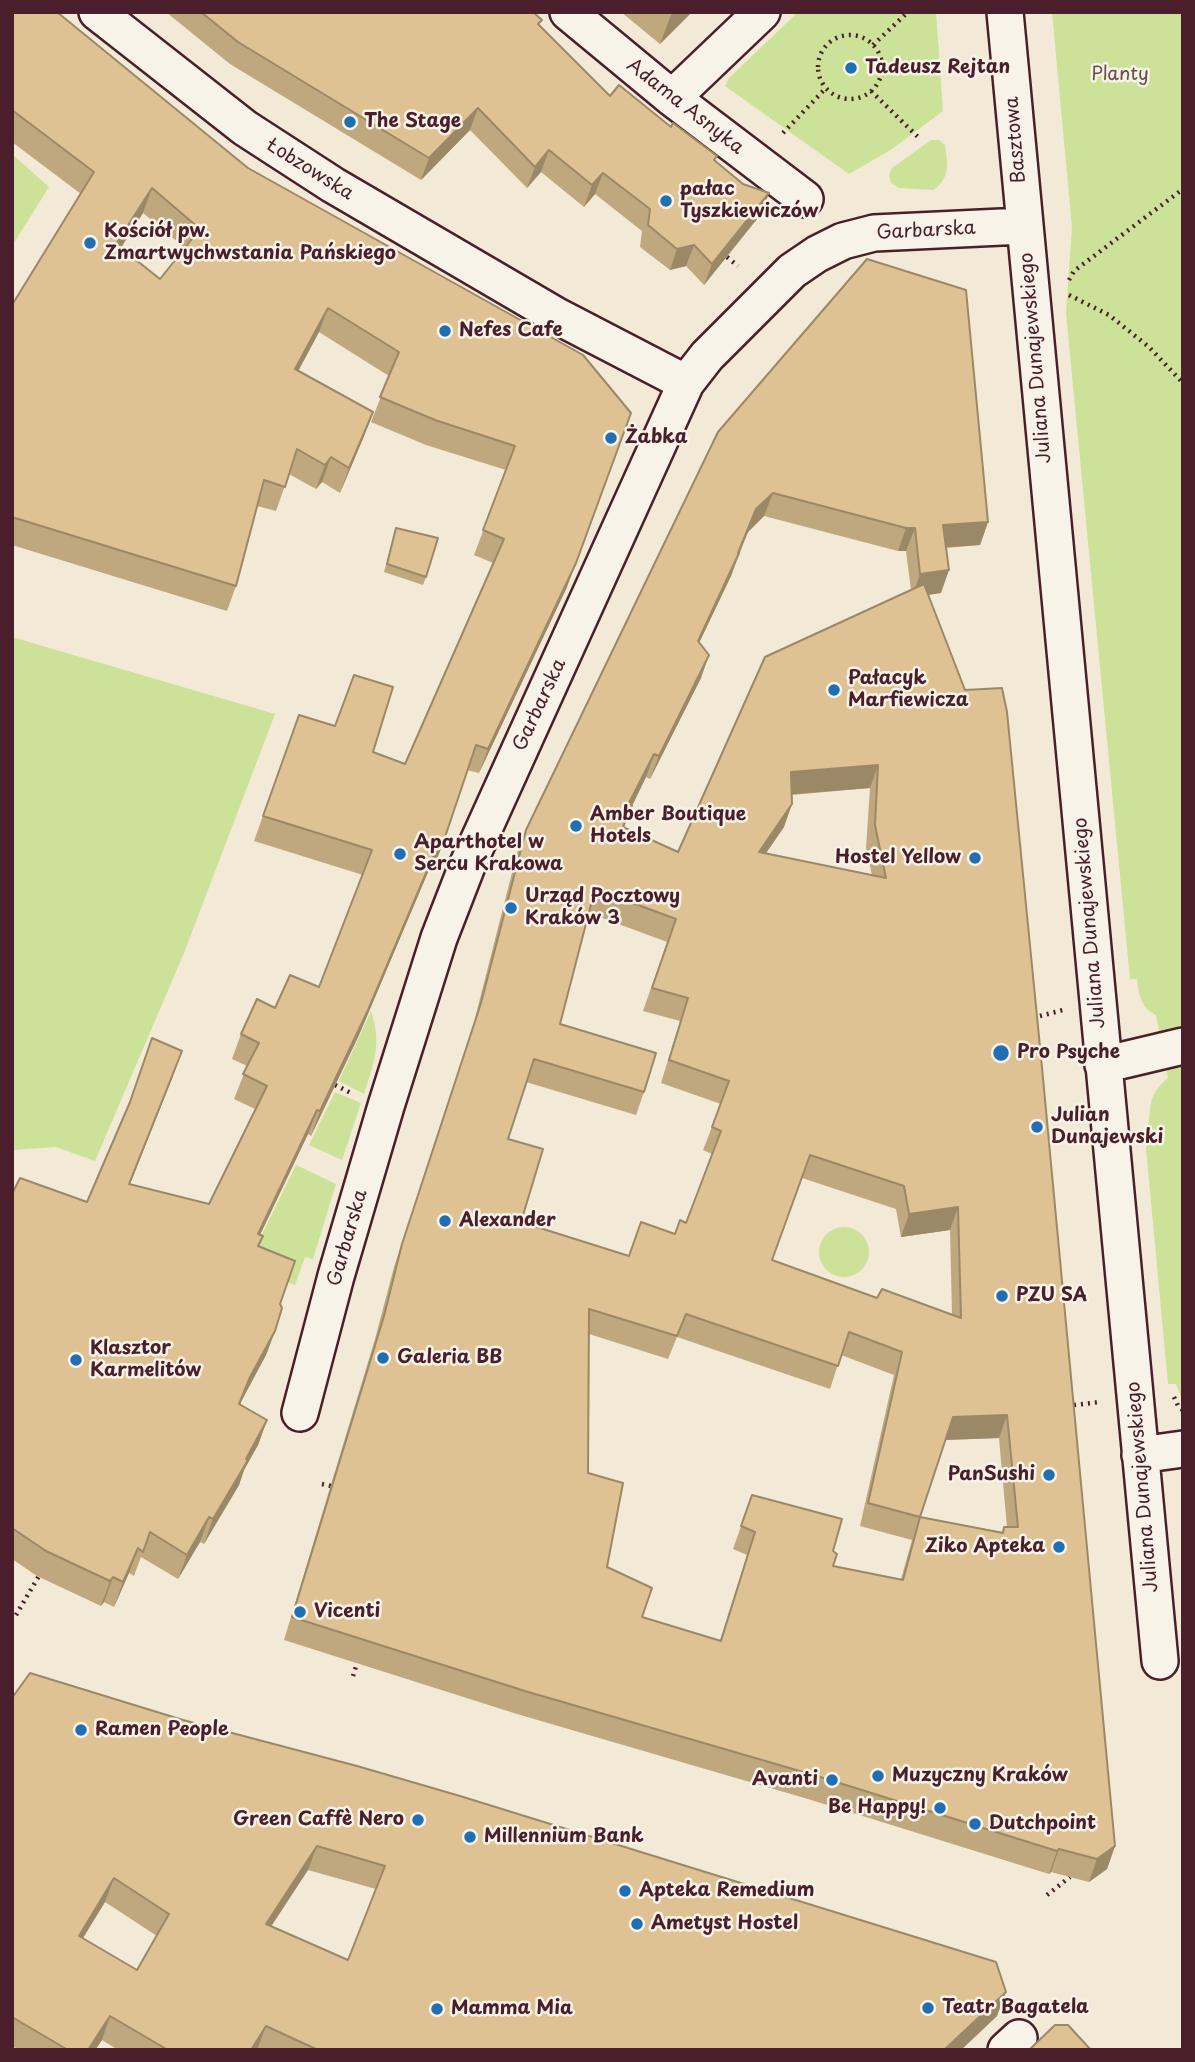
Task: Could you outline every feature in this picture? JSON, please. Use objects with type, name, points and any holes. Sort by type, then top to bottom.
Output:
[{"type":"street","name":"Łobzowska","points":[[97,12],[245,128],[332,185],[557,316],[686,383]]},
{"type":"street","name":"Adama Asnyka","points":[[568,12],[672,99],[805,200]]},
{"type":"street","points":[[672,99],[762,12]]},
{"type":"street","name":"Basztowa","points":[[1004,12],[1023,226]]},
{"type":"street","name":"Garbarska","points":[[300,1413],[339,1267],[439,938],[467,866],[686,383],[707,356],[792,271],[843,241],[874,233],[1023,226]]},
{"type":"street","name":"Juliana Dunajewskiego","points":[[1023,226],[1160,1661]]},
{"type":"street","points":[[1103,1065],[1183,1046]]},
{"type":"street","points":[[1140,1455],[1183,1449]]},
{"type":"path","points":[[873,45],[908,12]]},
{"type":"path","points":[[849,35],[861,36],[873,45],[880,55],[882,67],[880,80],[871,91],[862,97],[849,99],[836,96],[826,88],[819,77],[818,64],[826,46],[837,37],[849,35]]},
{"type":"path","points":[[783,133],[826,88]]},
{"type":"path","points":[[871,91],[919,138]]},
{"type":"path","points":[[1068,281],[1074,271],[1183,189]]},
{"type":"path","points":[[727,257],[737,266]]},
{"type":"path","points":[[1061,291],[1109,315],[1149,347],[1183,383]]},
{"type":"path","points":[[1172,1391],[1179,1408],[1183,1410]]},
{"type":"path","points":[[322,1484],[331,1486]]},
{"type":"path","points":[[16,1615],[40,1573]]},
{"type":"path","points":[[353,1676],[357,1663]]},
{"type":"path","points":[[1047,1895],[1070,1877]]},
{"type":"green space","points":[[798,12],[936,12],[943,111],[892,149],[849,174],[725,86],[729,78]]},
{"type":"green space","name":"Planty","points":[[1052,12],[1183,12],[1183,1402],[1176,1384],[1168,1384],[1145,1137],[1152,1099],[1168,1078],[1156,1015],[1144,1005],[1137,979],[1130,979],[1066,313],[1072,227]]},
{"type":"green space","points":[[931,140],[939,140],[945,145],[947,170],[939,185],[934,190],[899,188],[891,183],[889,175],[892,168]]},
{"type":"green space","points":[[12,154],[49,187],[12,246]]},
{"type":"green space","points":[[12,637],[275,714],[184,953],[95,1161],[56,1147],[12,1150]]},
{"type":"green space","points":[[371,1011],[376,1044],[374,1063],[364,1094],[339,1081]]},
{"type":"green space","points":[[335,1092],[361,1103],[342,1160],[309,1145]]},
{"type":"green space","points":[[296,1165],[336,1184],[313,1259],[305,1257],[295,1285],[253,1270],[251,1257]]},
{"type":"green space","points":[[844,1227],[862,1234],[869,1252],[862,1270],[844,1277],[826,1270],[819,1252],[826,1234]]},
{"type":"building","points":[[12,12],[57,12],[248,168],[583,355],[631,413],[576,563],[488,749],[476,745],[444,840],[440,840],[368,1010],[258,1234],[263,1236],[258,1246],[295,1261],[280,1304],[282,1308],[275,1331],[239,1404],[267,1420],[246,1459],[248,1460],[213,1519],[209,1517],[187,1555],[150,1532],[143,1552],[138,1548],[123,1582],[113,1577],[110,1581],[46,1551],[12,1528],[12,1194],[20,1178],[87,1202],[130,1102],[152,1038],[182,1051],[129,1184],[209,1204],[267,1086],[243,1074],[259,1043],[241,1034],[257,999],[275,1008],[290,975],[319,987],[372,850],[263,816],[299,715],[335,726],[354,675],[393,687],[373,752],[405,764],[504,539],[483,530],[515,446],[435,420],[380,397],[399,352],[328,308],[295,369],[373,412],[349,468],[331,457],[325,465],[297,449],[285,487],[264,480],[236,586],[12,517],[12,305],[94,172],[12,110]],"holes":[[[152,188],[200,229],[160,279],[116,244]]]},
{"type":"building","points":[[201,12],[533,12],[542,20],[538,24],[610,96],[619,85],[671,127],[673,123],[717,156],[714,160],[743,184],[769,193],[712,264],[694,245],[677,249],[648,225],[650,209],[603,173],[592,185],[549,150],[535,167],[478,108],[429,158],[238,42]]},
{"type":"building","points":[[867,259],[966,290],[988,522],[943,525],[949,570],[920,574],[915,528],[906,528],[773,493],[756,509],[739,553],[698,641],[709,655],[659,756],[654,754],[629,803],[632,805],[623,827],[678,852],[765,657],[924,584],[965,690],[1002,688],[1007,712],[1041,1057],[1115,1846],[1097,1859],[1059,1849],[1057,1851],[817,1776],[525,1691],[292,1617],[384,1316],[402,1244],[481,1003],[526,830],[718,432]],"holes":[[[878,765],[875,825],[886,878],[759,852],[792,804],[791,772]],[[595,889],[676,919],[652,988],[688,998],[669,1060],[729,1081],[712,1127],[721,1131],[686,1223],[680,1220],[675,1234],[641,1222],[629,1256],[521,1222],[543,1149],[508,1139],[534,1059],[644,1092],[656,1053],[560,1024]],[[810,1155],[904,1186],[909,1214],[958,1207],[961,1318],[882,1289],[877,1298],[772,1260]],[[589,1309],[677,1336],[686,1314],[838,1366],[849,1332],[902,1352],[868,1503],[920,1517],[903,1580],[833,1566],[837,1554],[833,1551],[842,1519],[752,1495],[741,1526],[755,1532],[721,1641],[642,1617],[652,1588],[607,1567],[623,1483],[588,1473]],[[1007,1415],[1018,1527],[1004,1527],[1003,1533],[920,1517],[953,1417]]]},
{"type":"building","points":[[396,528],[438,538],[426,577],[387,564]]},
{"type":"building","points":[[30,1673],[183,1720],[460,1796],[996,1962],[1006,1992],[944,2050],[318,2050],[266,2026],[251,2050],[168,2050],[110,2016],[88,2050],[68,2050],[12,2017],[12,1698]],"holes":[[[317,1846],[385,1866],[348,1960],[266,1924]],[[114,1878],[169,1914],[137,1970],[79,1936]]]},
{"type":"building","points":[[1055,2025],[1068,2025],[1091,2050],[1029,2050]]},
{"type":"place","name":"Tadeusz Rejtan","points":[[851,68]]},
{"type":"place","name":"The Stage","points":[[350,122]]},
{"type":"place","name":"pałac Tyszkiewiczów","points":[[666,201]]},
{"type":"place","name":"Kościół pw. Zmartwychwstania Pańskiego","points":[[90,243]]},
{"type":"place","name":"Nefes Cafe","points":[[445,331]]},
{"type":"place","name":"Żabka","points":[[611,438]]},
{"type":"place","name":"Pałacyk Marfiewicza","points":[[834,690]]},
{"type":"place","name":"Amber Boutique Hotels","points":[[576,826]]},
{"type":"place","name":"Aparthotel w Sercu Krakowa","points":[[400,854]]},
{"type":"place","name":"Hostel Yellow","points":[[975,858]]},
{"type":"place","name":"Urząd Pocztowy Kraków 3","points":[[511,908]]},
{"type":"place","name":"Pro Psyche","points":[[1001,1053]]},
{"type":"place","name":"Julian Dunajewski","points":[[1037,1127]]},
{"type":"place","name":"Alexander","points":[[445,1221]]},
{"type":"place","name":"PZU SA","points":[[1002,1296]]},
{"type":"place","name":"Galeria BB","points":[[383,1358]]},
{"type":"place","name":"Klasztor Karmelitów","points":[[76,1360]]},
{"type":"place","name":"PanSushi","points":[[1049,1475]]},
{"type":"place","name":"Ziko Apteka","points":[[1059,1547]]},
{"type":"place","name":"Vicenti","points":[[300,1612]]},
{"type":"place","name":"Ramen People","points":[[81,1730]]},
{"type":"place","name":"Muzyczny Kraków","points":[[878,1776]]},
{"type":"place","name":"Avanti","points":[[832,1780]]},
{"type":"place","name":"Be Happy!","points":[[940,1808]]},
{"type":"place","name":"Green Caffè Nero","points":[[418,1820]]},
{"type":"place","name":"Dutchpoint","points":[[975,1824]]},
{"type":"place","name":"Millennium Bank","points":[[470,1837]]},
{"type":"place","name":"Apteka Remedium","points":[[625,1891]]},
{"type":"place","name":"Ametyst Hostel","points":[[637,1924]]},
{"type":"place","name":"Teatr Bagatela","points":[[928,2008]]},
{"type":"place","name":"Mamma Mia","points":[[437,2009]]}]
